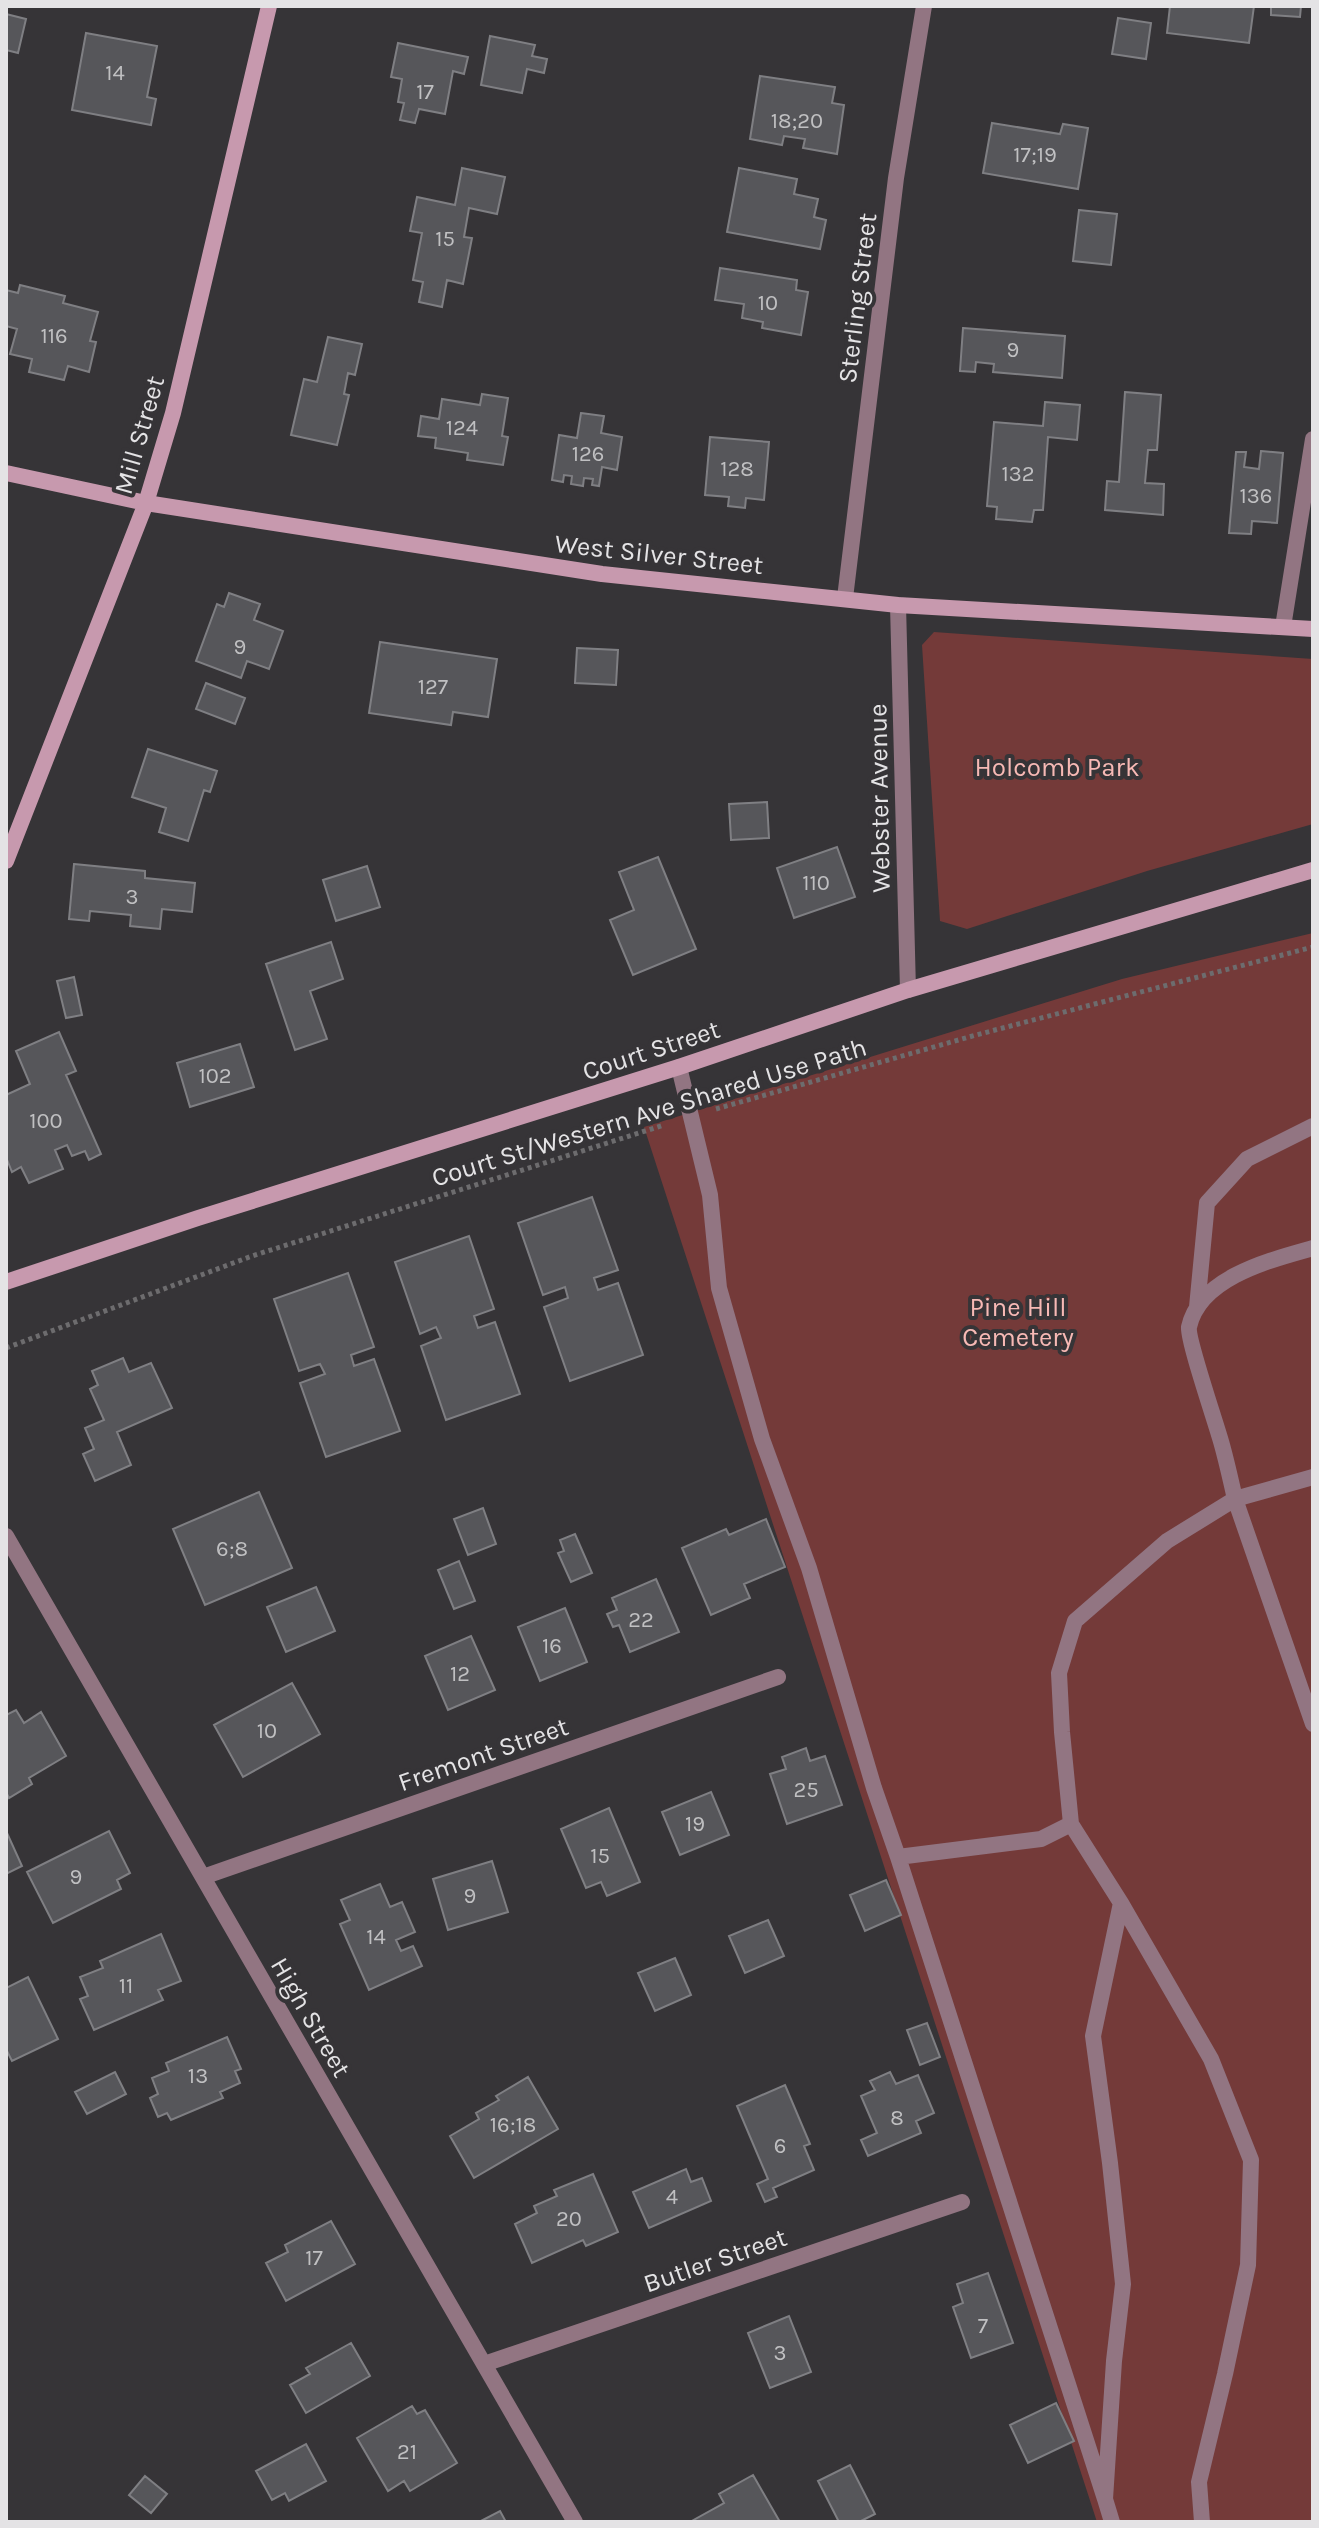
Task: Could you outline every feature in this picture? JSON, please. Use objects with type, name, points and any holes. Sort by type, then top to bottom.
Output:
[{"type":"main road","name":"Mill Street","points":[[6,861],[146,503],[173,413],[269,6]]},
{"type":"main road","name":"West Silver Street","points":[[6,473],[146,503],[602,574],[898,605],[1313,629]]},
{"type":"main road","name":"Court Street","points":[[6,1282],[198,1218],[679,1067],[908,990],[1313,870]]},
{"type":"street","name":"Sterling Street","points":[[845,598],[896,178],[924,6]]},
{"type":"street","points":[[1283,627],[1313,439]]},
{"type":"street","name":"Webster Avenue","points":[[898,605],[908,990]]},
{"type":"street","points":[[679,1067],[710,1195],[719,1288],[762,1439],[809,1568],[874,1788],[1112,2522]]},
{"type":"street","points":[[1197,1309],[1207,1203],[1247,1159],[1313,1126]]},
{"type":"street","points":[[1313,1248],[1272,1260],[1221,1283],[1199,1304],[1188,1330],[1223,1446],[1235,1499],[1313,1724]]},
{"type":"street","points":[[1202,2522],[1199,2482],[1248,2265],[1251,2160],[1211,2059],[1121,1903],[1071,1824],[1059,1673],[1075,1621],[1167,1541],[1235,1499],[1313,1477]]},
{"type":"street","name":"High Street","points":[[6,1536],[575,2522]]},
{"type":"street","name":"Fremont Street","points":[[203,1877],[778,1677]]},
{"type":"street","points":[[898,1857],[1041,1839],[1071,1824]]},
{"type":"street","points":[[1105,2499],[1114,2361],[1123,2284],[1093,2036],[1121,1903]]},
{"type":"street","name":"Butler Street","points":[[484,2364],[962,2202]]},
{"type":"path","name":"Court St/Western Ave Shared Use Path","points":[[6,1348],[252,1256],[691,1116],[976,1035],[1313,947]]},
{"type":"green space","name":"Holcomb Park","points":[[934,632],[1313,659],[1313,824],[1147,871],[967,929],[940,921],[922,645]]},
{"type":"green space","name":"Pine Hill Cemetery","points":[[1313,933],[1313,2522],[1097,2522],[644,1127],[1122,979]]},
{"type":"building","points":[[1170,6],[1254,6],[1249,43],[1167,33]]},
{"type":"building","points":[[1271,6],[1301,6],[1300,17],[1271,15]]},
{"type":"building","points":[[6,14],[26,19],[18,53],[6,50]]},
{"type":"building","points":[[1118,18],[1151,23],[1146,59],[1112,54]]},
{"type":"building","points":[[86,33],[157,46],[147,97],[156,99],[151,125],[72,110]]},
{"type":"building","points":[[490,36],[535,45],[532,56],[547,59],[544,73],[527,69],[522,93],[481,85]]},
{"type":"building","points":[[398,43],[468,57],[464,74],[453,71],[445,114],[419,109],[415,123],[400,120],[404,103],[398,102],[402,79],[391,77]]},
{"type":"building","points":[[760,76],[835,87],[832,103],[844,105],[837,154],[803,148],[805,139],[784,136],[782,145],[750,139]]},
{"type":"building","points":[[992,123],[1060,134],[1063,124],[1088,128],[1078,189],[983,173]]},
{"type":"building","points":[[462,168],[505,177],[497,214],[469,208],[464,237],[472,238],[463,284],[447,280],[442,307],[419,302],[423,282],[413,280],[422,233],[410,231],[417,197],[455,205]]},
{"type":"building","points":[[739,168],[797,179],[794,194],[818,199],[814,217],[826,220],[820,249],[727,232]]},
{"type":"building","points":[[1079,210],[1117,214],[1111,265],[1073,261]]},
{"type":"building","points":[[720,268],[797,280],[796,290],[808,292],[801,335],[762,328],[763,322],[742,318],[744,304],[715,300]]},
{"type":"building","points":[[20,285],[65,296],[63,303],[98,312],[90,341],[96,342],[89,372],[68,366],[64,380],[29,372],[32,359],[10,354],[17,329],[6,326],[6,290],[18,293]]},
{"type":"building","points":[[963,328],[1065,336],[1062,378],[993,372],[994,364],[976,362],[975,372],[960,371]]},
{"type":"building","points":[[328,337],[362,344],[355,375],[348,373],[344,394],[349,395],[337,445],[291,435],[304,379],[317,382]]},
{"type":"building","points":[[1125,392],[1161,395],[1157,450],[1148,450],[1145,483],[1164,484],[1163,515],[1105,510],[1107,481],[1119,482]]},
{"type":"building","points":[[482,394],[508,398],[502,436],[508,437],[503,465],[467,460],[468,453],[435,448],[436,438],[418,436],[421,416],[439,419],[442,399],[480,405]]},
{"type":"building","points":[[1045,402],[1080,405],[1077,440],[1048,437],[1043,510],[1034,510],[1032,522],[996,519],[997,507],[987,506],[994,422],[1043,426]]},
{"type":"building","points":[[581,413],[604,416],[601,433],[622,437],[617,470],[602,467],[599,486],[592,485],[593,479],[584,478],[583,486],[571,484],[572,476],[564,475],[563,482],[552,480],[559,435],[577,438]]},
{"type":"building","points":[[710,437],[769,442],[764,500],[746,498],[745,508],[728,506],[729,497],[705,495]]},
{"type":"building","points":[[1261,451],[1283,453],[1277,523],[1252,521],[1251,534],[1229,533],[1236,452],[1246,452],[1244,467],[1259,469]]},
{"type":"building","points":[[229,593],[260,604],[254,620],[283,631],[269,669],[247,661],[241,678],[196,661],[217,604],[224,607]]},
{"type":"building","points":[[380,642],[497,659],[488,717],[453,712],[451,725],[369,713]]},
{"type":"building","points":[[577,648],[618,650],[616,685],[575,683]]},
{"type":"building","points":[[206,683],[245,698],[235,724],[196,709]]},
{"type":"building","points":[[148,749],[217,771],[210,792],[204,790],[188,841],[159,832],[166,808],[132,797]]},
{"type":"building","points":[[767,802],[769,838],[731,840],[729,804]]},
{"type":"building","points":[[837,847],[855,897],[794,918],[777,868]]},
{"type":"building","points":[[658,857],[696,949],[633,975],[610,920],[634,910],[619,872]]},
{"type":"building","points":[[74,864],[145,871],[145,878],[195,883],[192,912],[162,909],[160,929],[130,926],[131,915],[90,911],[89,921],[69,919]]},
{"type":"building","points":[[367,866],[380,907],[336,921],[323,880]]},
{"type":"building","points":[[331,942],[343,979],[310,991],[327,1039],[295,1050],[266,964]]},
{"type":"building","points":[[74,977],[82,1015],[66,1018],[57,981]]},
{"type":"building","points":[[59,1032],[76,1071],[66,1075],[101,1154],[89,1160],[85,1151],[72,1156],[67,1145],[55,1150],[63,1169],[29,1183],[21,1167],[12,1172],[6,1157],[6,1095],[30,1084],[16,1051]]},
{"type":"building","points":[[240,1044],[254,1087],[190,1107],[177,1063]]},
{"type":"building","points":[[592,1197],[618,1270],[594,1278],[598,1290],[618,1283],[643,1355],[570,1381],[544,1307],[568,1298],[565,1287],[543,1295],[518,1223]]},
{"type":"building","points":[[469,1236],[494,1309],[474,1316],[478,1328],[495,1322],[520,1394],[446,1420],[421,1346],[441,1338],[436,1327],[420,1334],[395,1262]]},
{"type":"building","points":[[348,1273],[374,1347],[351,1355],[354,1366],[374,1359],[400,1431],[326,1457],[300,1383],[325,1374],[320,1364],[299,1371],[274,1299]]},
{"type":"building","points":[[123,1358],[129,1372],[151,1363],[172,1408],[117,1432],[131,1465],[95,1481],[83,1454],[94,1449],[85,1428],[104,1420],[90,1389],[98,1385],[92,1371]]},
{"type":"building","points":[[259,1492],[292,1568],[205,1605],[173,1529]]},
{"type":"building","points":[[483,1508],[496,1544],[468,1555],[454,1519]]},
{"type":"building","points":[[766,1519],[785,1567],[744,1584],[750,1598],[711,1615],[682,1548],[726,1529],[729,1535]]},
{"type":"building","points":[[575,1534],[592,1573],[571,1582],[558,1553],[564,1551],[560,1540]]},
{"type":"building","points":[[459,1561],[475,1601],[454,1609],[438,1570]]},
{"type":"building","points":[[656,1579],[679,1632],[630,1652],[619,1625],[613,1627],[607,1614],[617,1610],[612,1598]]},
{"type":"building","points":[[316,1587],[335,1631],[286,1652],[267,1607]]},
{"type":"building","points":[[565,1608],[587,1662],[540,1681],[518,1627]]},
{"type":"building","points":[[471,1636],[495,1690],[448,1710],[425,1656]]},
{"type":"building","points":[[292,1683],[320,1734],[243,1777],[214,1725]]},
{"type":"building","points":[[16,1710],[24,1723],[41,1712],[66,1756],[29,1778],[32,1784],[9,1798],[6,1792],[6,1715]]},
{"type":"building","points":[[806,1748],[810,1761],[825,1756],[842,1805],[787,1824],[770,1774],[786,1769],[782,1757]]},
{"type":"building","points":[[711,1792],[729,1835],[680,1855],[662,1812]]},
{"type":"building","points":[[609,1808],[640,1882],[607,1896],[601,1882],[586,1888],[561,1829]]},
{"type":"building","points":[[109,1831],[130,1873],[117,1880],[121,1889],[53,1923],[27,1872]]},
{"type":"building","points":[[6,1834],[22,1866],[6,1874]]},
{"type":"building","points":[[492,1861],[508,1912],[448,1930],[433,1879]]},
{"type":"building","points":[[886,1880],[901,1915],[865,1931],[850,1895]]},
{"type":"building","points":[[380,1884],[390,1907],[402,1902],[415,1932],[396,1940],[401,1951],[413,1946],[422,1966],[369,1990],[340,1924],[350,1920],[341,1900]]},
{"type":"building","points":[[768,1920],[784,1956],[745,1973],[729,1936]]},
{"type":"building","points":[[161,1934],[181,1981],[158,1990],[163,2000],[94,2030],[80,1999],[88,1996],[80,1977],[103,1968],[100,1961]]},
{"type":"building","points":[[675,1958],[691,1995],[655,2011],[638,1973]]},
{"type":"building","points":[[28,1977],[58,2039],[12,2061],[6,2049],[6,1988]]},
{"type":"building","points":[[927,2023],[940,2057],[920,2065],[907,2030]]},
{"type":"building","points":[[227,2037],[241,2069],[235,2071],[240,2083],[220,2092],[223,2098],[171,2120],[167,2113],[158,2117],[150,2098],[158,2094],[152,2078],[169,2071],[166,2063]]},
{"type":"building","points":[[115,2072],[126,2094],[87,2114],[75,2092]]},
{"type":"building","points":[[890,2072],[896,2084],[918,2075],[934,2113],[916,2121],[921,2133],[868,2156],[861,2140],[877,2133],[861,2096],[875,2090],[870,2081]]},
{"type":"building","points":[[528,2077],[558,2129],[474,2178],[450,2136],[479,2119],[476,2113],[499,2100],[496,2096]]},
{"type":"building","points":[[785,2085],[810,2144],[804,2146],[814,2170],[773,2188],[777,2197],[765,2202],[757,2184],[768,2179],[737,2106]]},
{"type":"building","points":[[686,2169],[691,2182],[702,2178],[711,2201],[649,2228],[633,2192]]},
{"type":"building","points":[[593,2174],[618,2232],[586,2246],[583,2240],[532,2263],[515,2224],[537,2213],[534,2206],[557,2196],[554,2190]]},
{"type":"building","points":[[331,2221],[355,2264],[286,2301],[266,2263],[288,2252],[285,2245]]},
{"type":"building","points":[[988,2273],[1013,2343],[971,2358],[953,2307],[963,2303],[957,2284]]},
{"type":"building","points":[[789,2316],[811,2372],[770,2388],[748,2333]]},
{"type":"building","points":[[351,2343],[370,2376],[306,2413],[290,2385],[310,2374],[306,2368]]},
{"type":"building","points":[[1056,2403],[1074,2441],[1028,2463],[1010,2425]]},
{"type":"building","points":[[412,2406],[417,2414],[425,2410],[457,2463],[410,2491],[404,2481],[388,2491],[357,2438]]},
{"type":"building","points":[[306,2444],[326,2481],[289,2501],[285,2493],[272,2500],[256,2471]]},
{"type":"building","points":[[850,2465],[875,2514],[859,2522],[839,2522],[818,2481]]},
{"type":"building","points":[[753,2475],[780,2522],[690,2522],[724,2503],[719,2494]]},
{"type":"building","points":[[145,2476],[167,2494],[151,2513],[129,2495]]},
{"type":"building","points":[[500,2511],[506,2522],[479,2522]]}]
